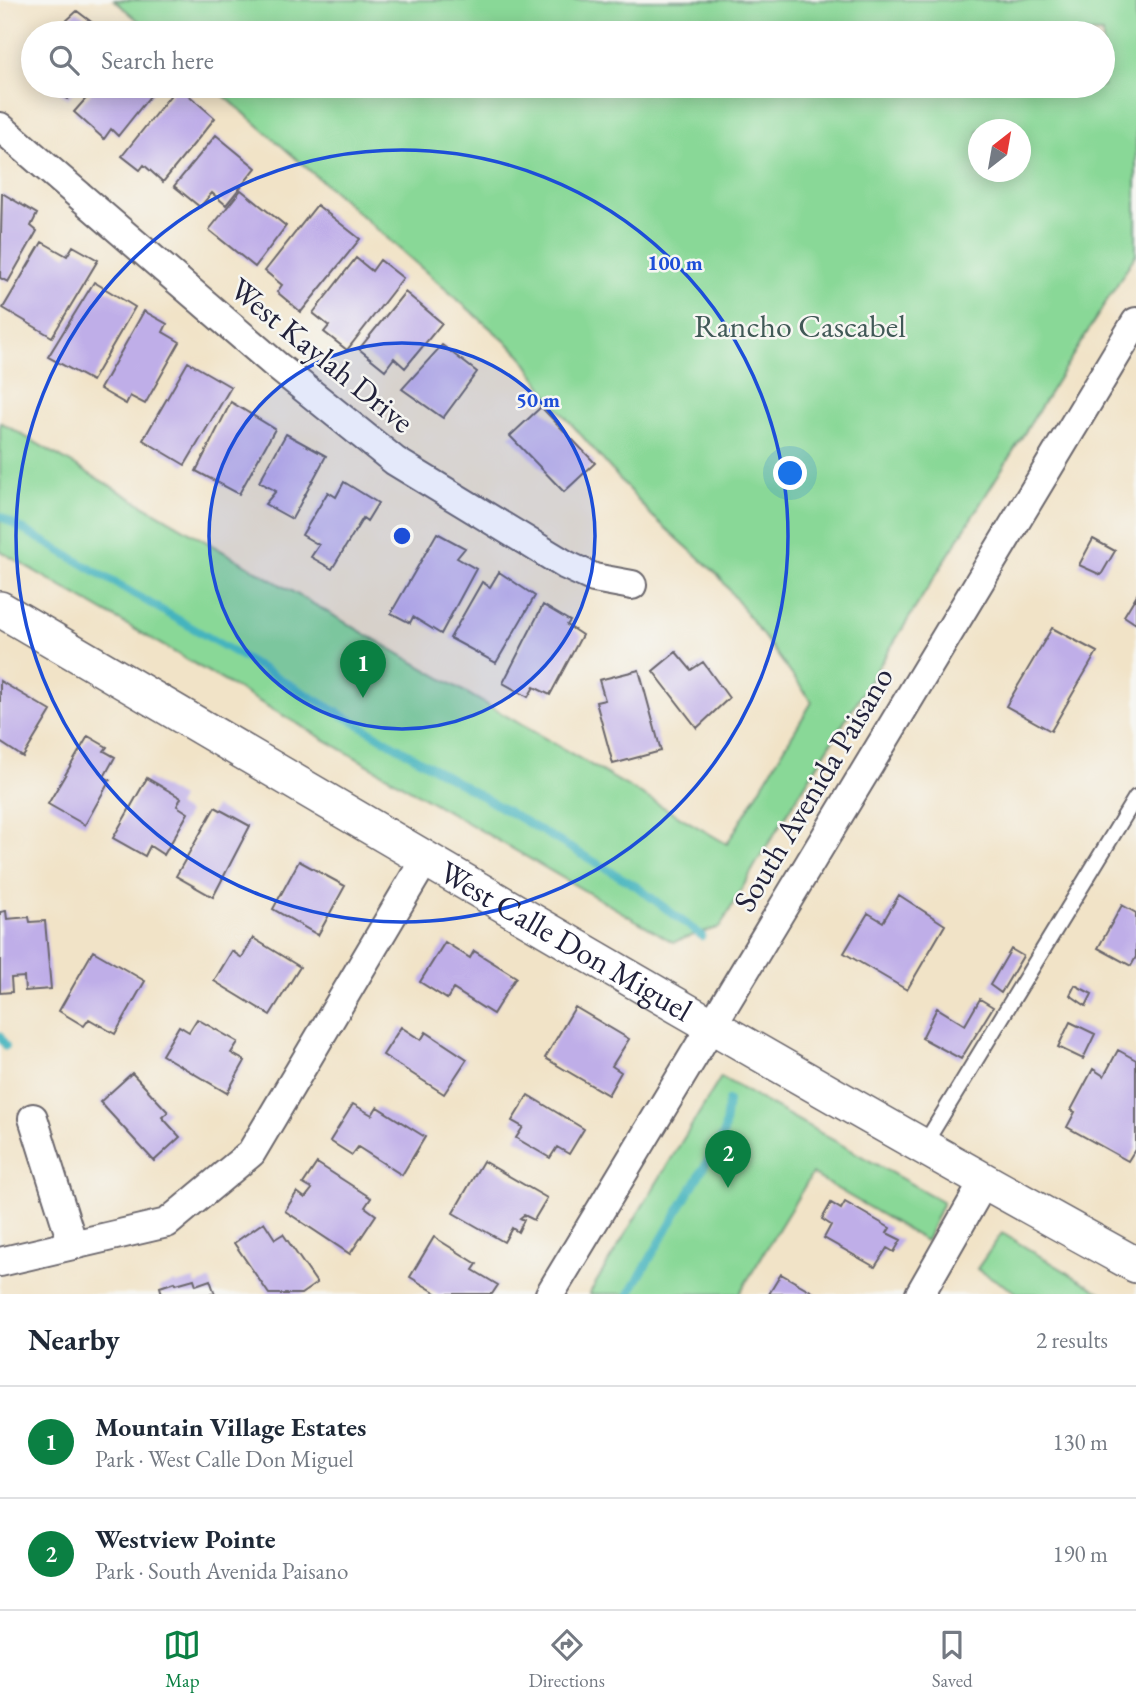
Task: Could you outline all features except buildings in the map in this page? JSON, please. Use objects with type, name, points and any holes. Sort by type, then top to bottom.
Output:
[{"type":"street","name":"West Kaylah Drive","points":[[0,127],[277,366],[395,461],[566,565],[594,578],[632,585]]},
{"type":"street","name":"South Avenida Paisano","points":[[550,1294],[1136,322]]},
{"type":"street","name":"West Calle Don Miguel","points":[[0,609],[711,1025],[924,1145],[984,1182],[1136,1265]]},
{"type":"street","points":[[0,1262],[167,1223],[251,1153],[426,858]]},
{"type":"street","points":[[33,1118],[73,1245]]},
{"type":"street","points":[[920,1294],[984,1182]]},
{"type":"lane","points":[[924,1145],[1136,797]]},
{"type":"green space","name":"Rancho Cascabel","points":[[114,0],[1136,0],[1136,254],[757,862],[720,927],[673,942],[0,551],[0,422],[727,844],[812,702],[718,575],[651,515],[553,403],[521,355],[227,98],[1115,98],[1115,21],[139,21]]},
{"type":"green space","points":[[721,1077],[943,1202],[926,1241],[812,1174],[739,1294],[589,1294]]},
{"type":"green space","points":[[1002,1233],[1103,1294],[1019,1294],[977,1269]]},
{"type":"waterway","points":[[0,516],[636,886],[702,936]]},
{"type":"waterway","points":[[0,1036],[6,1046]]},
{"type":"waterway","points":[[629,1294],[724,1133],[728,1101]]},
{"type":"place","name":"Mountain Village Estates","points":[[363,698]]},
{"type":"place","name":"Westview Pointe","points":[[728,1188]]}]
